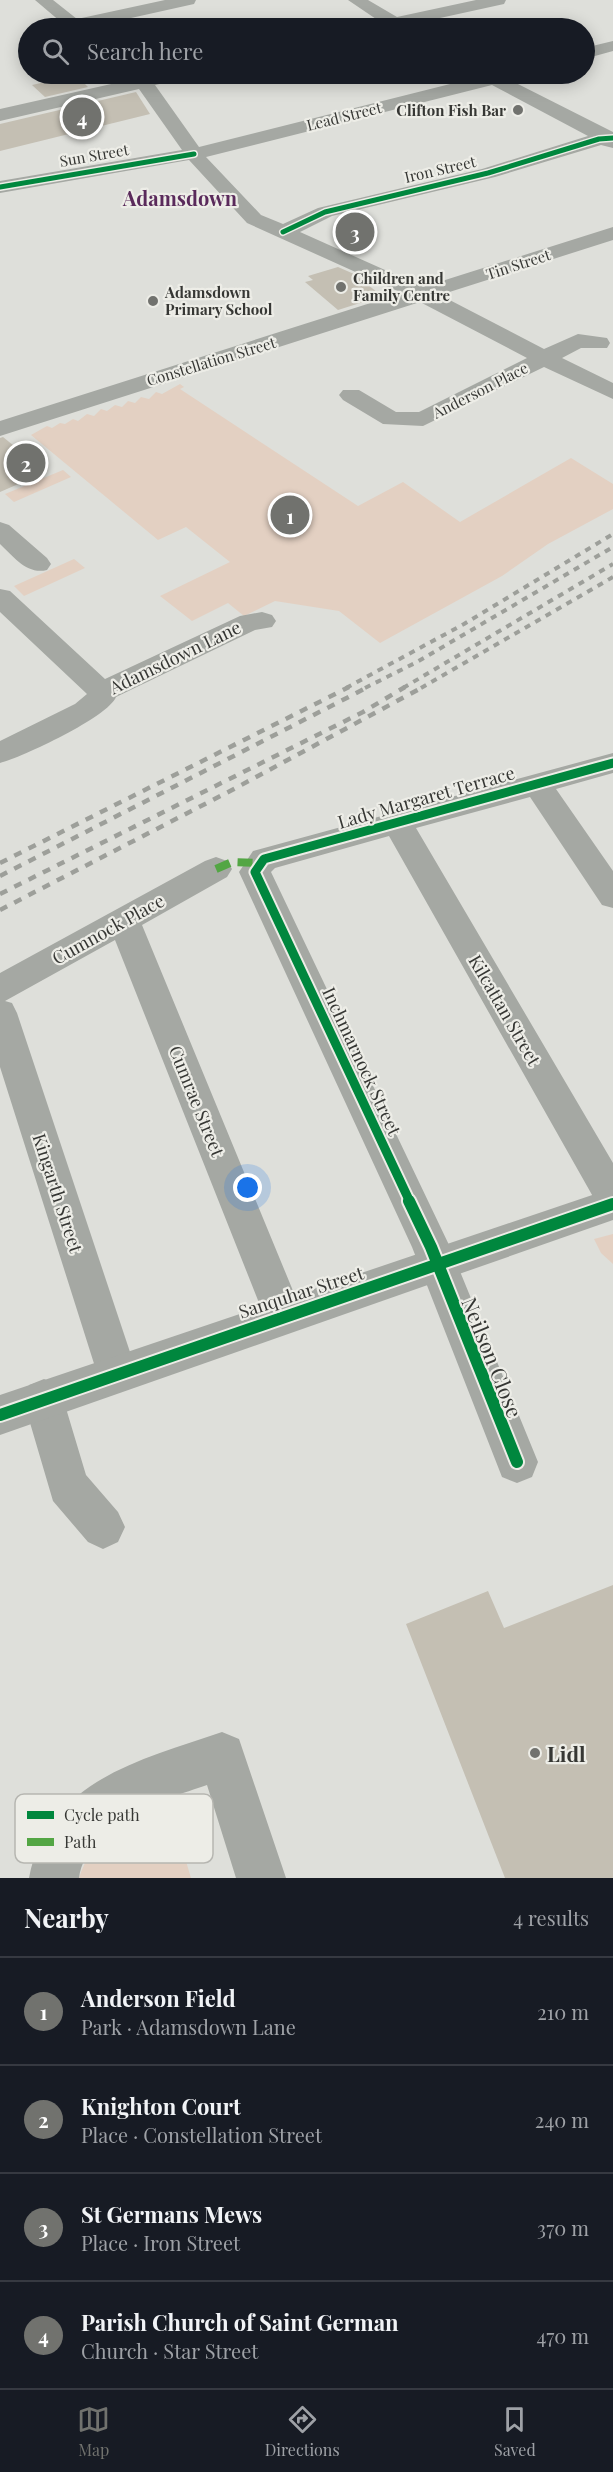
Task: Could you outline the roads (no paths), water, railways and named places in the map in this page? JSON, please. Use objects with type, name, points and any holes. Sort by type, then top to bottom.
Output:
[{"type":"street","points":[[43,0],[65,18]]},
{"type":"street","points":[[113,18],[188,0]]},
{"type":"street","points":[[356,0],[385,18]]},
{"type":"street","points":[[429,18],[498,0]]},
{"type":"street","points":[[595,51],[613,46]]},
{"type":"street","points":[[0,115],[115,84]]},
{"type":"street","name":"Anderson Place","points":[[142,84],[194,153],[250,216],[423,295],[613,392]]},
{"type":"street","name":"Lead Street","points":[[194,153],[458,84]]},
{"type":"street","points":[[504,84],[611,139]]},
{"type":"street","name":"Iron Street","points":[[283,232],[332,210],[488,173],[611,139]]},
{"type":"street","name":"Sun Street","points":[[0,187],[194,153]]},
{"type":"street","name":"Tin Street","points":[[423,295],[613,233]]},
{"type":"street","points":[[581,244],[606,256]]},
{"type":"street","name":"Constellation Street","points":[[0,429],[423,295]]},
{"type":"street","name":"Anderson Place","points":[[351,395],[391,419],[423,419],[578,341],[599,343]]},
{"type":"street","points":[[0,530],[38,564]]},
{"type":"street","points":[[0,597],[102,692]]},
{"type":"street","name":"Adamsdown Lane","points":[[0,753],[86,711],[101,699],[102,692],[250,622],[262,621]]},
{"type":"street","name":"Lady Margaret Terrace","points":[[255,872],[257,863],[264,859],[613,763]]},
{"type":"street","points":[[537,784],[613,896]]},
{"type":"street","name":"Kilcattan Street","points":[[397,823],[613,1197]]},
{"type":"street","name":"Cumnock Place","points":[[0,989],[216,869]]},
{"type":"street","name":"Inchmarnock Street","points":[[255,872],[431,1247],[436,1264]]},
{"type":"street","name":"Cumrae Street","points":[[124,921],[283,1315]]},
{"type":"street","name":"Kingarth Street","points":[[0,1013],[117,1373]]},
{"type":"street","name":"Sanquhar Street","points":[[0,1415],[283,1315],[613,1204]]},
{"type":"street","name":"Neilson Close","points":[[436,1264],[517,1462]]},
{"type":"street","points":[[44,1399],[69,1486],[103,1527]]},
{"type":"street","points":[[120,1794],[222,1756],[261,1878]]},
{"type":"street","points":[[54,1878],[59,1863]]},
{"type":"railway","points":[[346,688],[464,624],[613,534]]},
{"type":"railway","points":[[365,688],[417,662],[613,547]]},
{"type":"railway","points":[[403,688],[613,564]]},
{"type":"railway","points":[[421,688],[613,577]]},
{"type":"railway","points":[[0,863],[349,687]]},
{"type":"railway","points":[[0,876],[368,687]]},
{"type":"railway","points":[[0,894],[363,712],[405,687]]},
{"type":"railway","points":[[0,910],[232,790],[423,687]]},
{"type":"place","name":"Clifton Fish Bar","points":[[518,110]]},
{"type":"place","name":"Parish Church of Saint German","points":[[82,117]]},
{"type":"place","name":"St Germans Mews","points":[[355,232]]},
{"type":"place","name":"Children and Family Centre","points":[[341,287]]},
{"type":"place","name":"Adamsdown Primary School","points":[[153,301]]},
{"type":"place","name":"Knighton Court","points":[[26,463]]},
{"type":"place","name":"Anderson Field","points":[[290,515]]},
{"type":"place","name":"Lidl","points":[[535,1753]]},
{"type":"district","name":"Adamsdown","points":[[180,197]]}]
